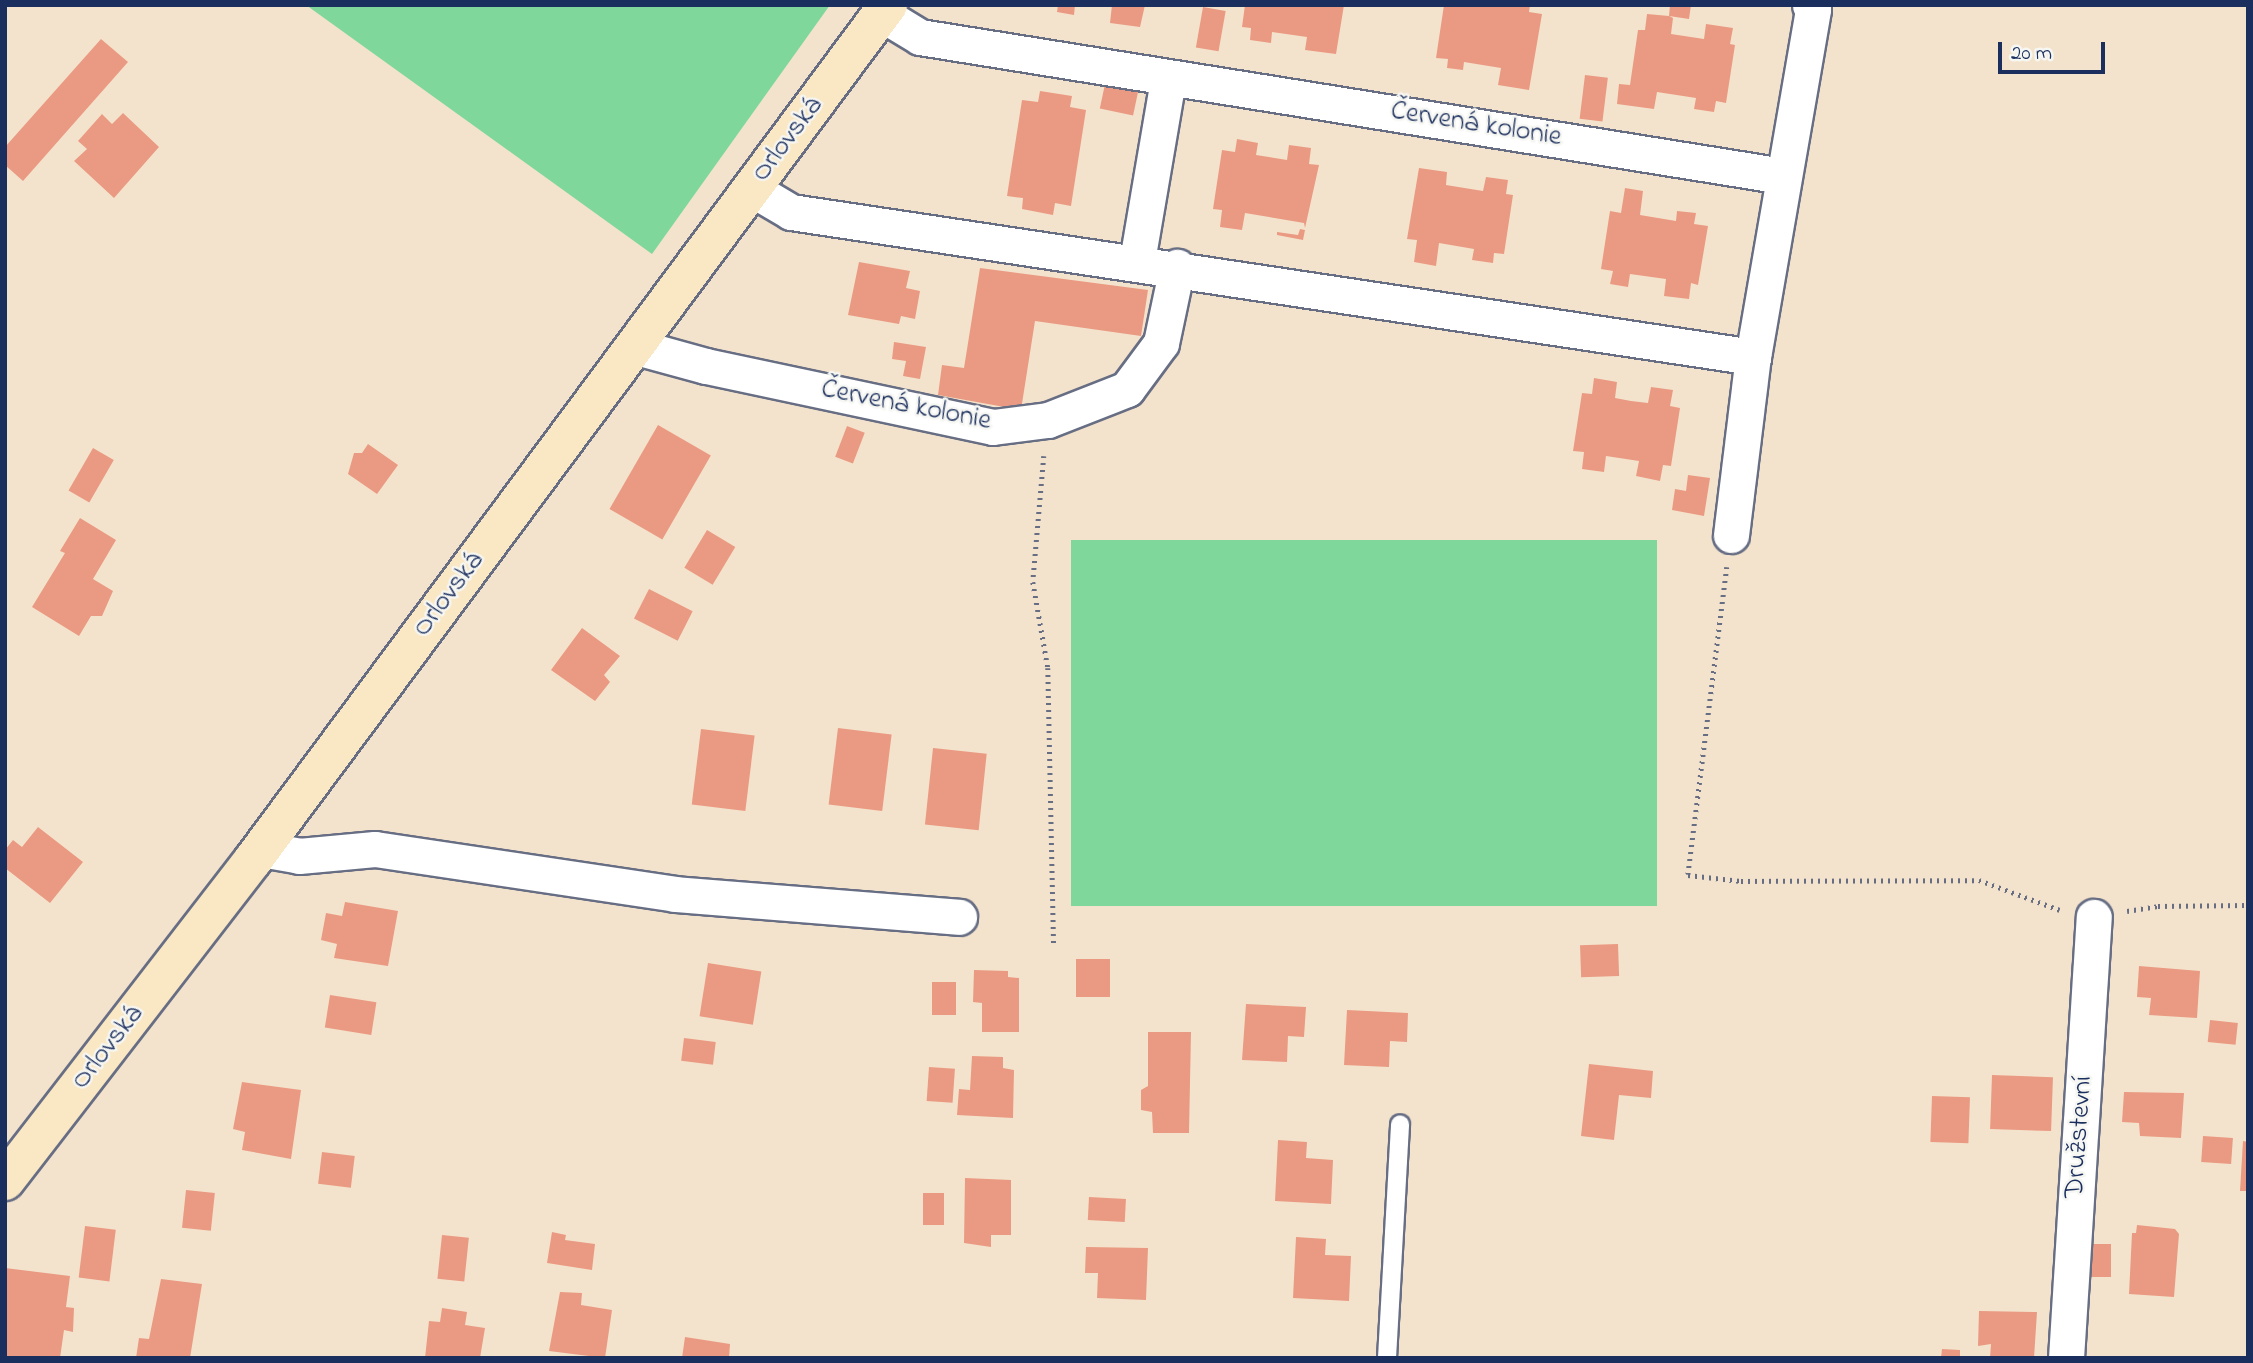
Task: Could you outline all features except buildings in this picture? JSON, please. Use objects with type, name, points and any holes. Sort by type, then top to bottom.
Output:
[{"type":"main road","name":"Orlovská","points":[[5,1181],[261,849],[885,10]]},
{"type":"street","points":[[1731,535],[1753,357],[1813,9],[1810,5]]},
{"type":"street","name":"Červená kolonie","points":[[885,10],[920,37],[1168,80],[1447,119],[1783,176]]},
{"type":"street","points":[[1137,261],[1168,80]]},
{"type":"street","points":[[752,189],[791,212],[1177,267],[1753,357]]},
{"type":"street","name":"Červená kolonie","points":[[634,346],[706,366],[993,427],[1048,421],[1126,389],[1161,343],[1177,267]]},
{"type":"street","points":[[261,849],[299,856],[375,849],[675,894],[958,917]]},
{"type":"street","name":"Družstevní","points":[[2066,1358],[2094,917]]},
{"type":"lane","points":[[1387,1358],[1400,1124]]},
{"type":"path","points":[[1048,421],[1033,582],[1048,668],[1054,947]]},
{"type":"path","points":[[1731,535],[1688,875],[1741,881],[1979,880],[2051,908],[2094,917],[2158,906],[2248,905]]},
{"type":"green space","points":[[306,5],[830,5],[652,254]]},
{"type":"green space","points":[[1071,540],[1657,540],[1657,906],[1071,906]]}]
